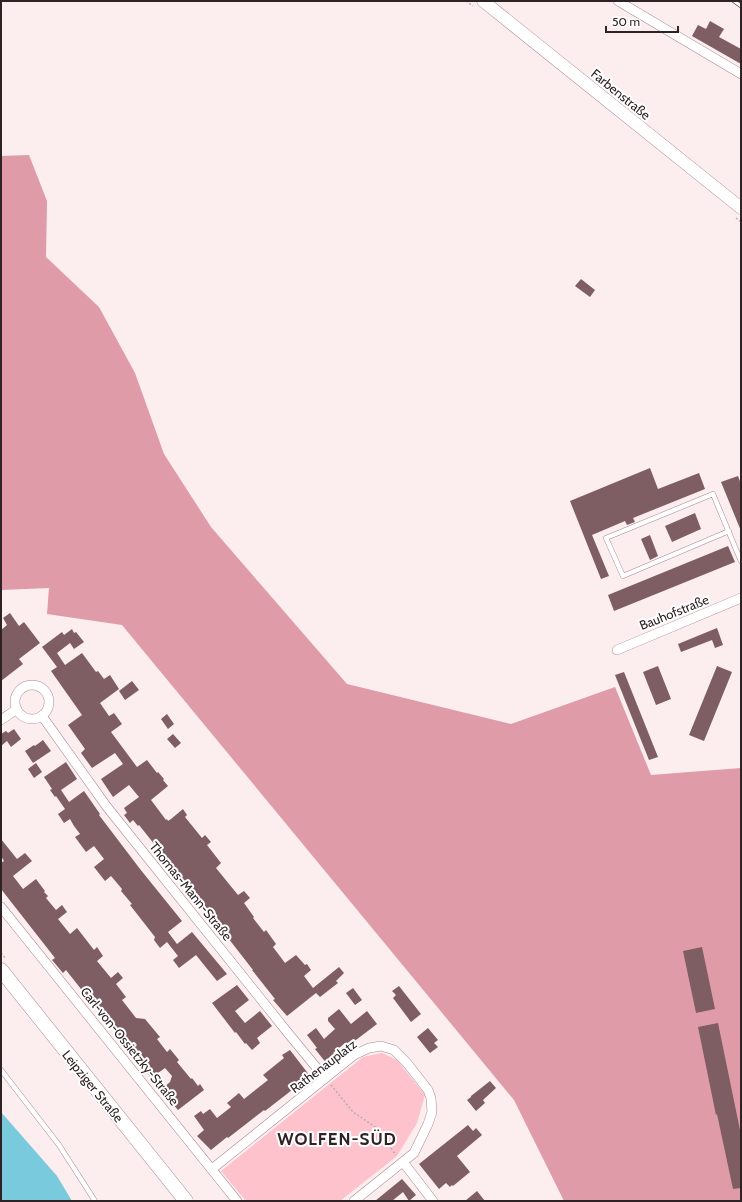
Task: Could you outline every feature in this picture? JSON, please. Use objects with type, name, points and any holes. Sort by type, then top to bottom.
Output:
[{"type":"main road","name":"Leipziger Straße","points":[[1,970],[186,1201]]},
{"type":"street","name":"Farbenstraße","points":[[483,1],[741,208]]},
{"type":"street","points":[[618,1],[741,74]]},
{"type":"street","name":"Bauhofstraße","points":[[617,650],[741,598]]},
{"type":"street","points":[[36,686],[48,696],[48,707],[42,716],[31,719],[20,714],[17,709],[15,704],[18,693],[26,687],[36,686]]},
{"type":"street","points":[[1,720],[17,709]]},
{"type":"street","name":"Thomas-Mann-Straße","points":[[42,716],[107,808],[325,1078]]},
{"type":"street","name":"Carl-von-Ossietzky-Straße","points":[[1,907],[237,1201]]},
{"type":"street","name":"Rathenauplatz","points":[[212,1169],[354,1055],[369,1048],[381,1046],[394,1050],[407,1063],[428,1090],[431,1098],[432,1112],[414,1153],[354,1201]]},
{"type":"street","points":[[403,1162],[433,1201]]},
{"type":"lane","points":[[729,531],[622,576],[606,538],[712,494],[729,531],[741,561]]},
{"type":"lane","points":[[1,1070],[59,1145],[95,1201]]},
{"type":"path","points":[[334,1088],[353,1112],[374,1126],[403,1162]]},
{"type":"shaded area","points":[[29,155],[47,201],[46,257],[99,307],[135,373],[164,454],[211,527],[347,684],[511,724],[615,687],[651,775],[741,768],[741,1201],[564,1201],[514,1100],[122,625],[47,614],[49,588],[1,590],[1,156]]},
{"type":"shaded area","points":[[382,1053],[397,1060],[425,1095],[417,1123],[397,1156],[340,1201],[246,1201],[221,1171],[363,1057]]},
{"type":"water","points":[[1,1112],[57,1176],[72,1201],[1,1201]]},
{"type":"building","points":[[710,21],[724,29],[719,37],[741,49],[741,64],[692,36],[698,25],[706,29]]},
{"type":"building","points":[[581,279],[595,290],[590,297],[575,286]]},
{"type":"building","points":[[650,468],[658,489],[699,473],[705,489],[633,518],[635,522],[627,525],[625,521],[592,535],[609,576],[601,579],[570,501]]},
{"type":"building","points":[[738,476],[741,484],[741,531],[721,482]]},
{"type":"building","points":[[695,513],[701,529],[672,542],[665,526]]},
{"type":"building","points":[[650,535],[658,556],[650,560],[641,539]]},
{"type":"building","points":[[728,546],[735,562],[614,611],[608,595]]},
{"type":"building","points":[[10,613],[19,626],[24,622],[40,643],[19,659],[23,664],[1,681],[1,630],[7,625],[3,618]]},
{"type":"building","points":[[717,628],[723,645],[715,648],[712,640],[681,652],[678,644]]},
{"type":"building","points":[[72,629],[74,633],[76,632],[84,642],[74,649],[70,643],[57,653],[65,665],[82,653],[96,672],[98,671],[104,679],[110,675],[119,689],[100,703],[109,716],[114,713],[122,724],[111,732],[137,767],[147,760],[157,773],[158,772],[164,779],[163,780],[168,786],[151,800],[166,820],[167,819],[168,821],[183,809],[187,815],[185,817],[202,838],[205,835],[211,842],[207,845],[221,863],[216,868],[238,895],[244,891],[250,898],[244,903],[254,917],[253,918],[264,932],[266,930],[276,944],[273,947],[285,963],[296,955],[305,965],[307,964],[311,970],[304,976],[313,988],[339,967],[344,973],[336,981],[338,983],[320,997],[316,993],[287,1016],[273,1000],[275,999],[211,916],[212,915],[139,825],[138,826],[133,820],[130,823],[124,815],[127,813],[124,808],[139,797],[129,785],[113,797],[101,779],[123,764],[115,753],[92,768],[81,753],[85,749],[68,725],[82,715],[51,671],[57,667],[42,647],[62,632],[64,635]]},
{"type":"building","points":[[658,666],[671,699],[656,705],[643,672]]},
{"type":"building","points":[[717,666],[732,672],[704,741],[689,735]]},
{"type":"building","points":[[624,672],[658,757],[649,760],[615,675]]},
{"type":"building","points":[[132,681],[139,690],[125,700],[119,691]]},
{"type":"building","points":[[167,714],[174,724],[168,729],[161,719]]},
{"type":"building","points":[[14,729],[21,739],[11,747],[7,741],[1,746],[1,734],[6,731],[8,733]]},
{"type":"building","points":[[173,734],[181,743],[175,748],[167,739]]},
{"type":"building","points":[[43,740],[51,751],[33,763],[25,751]]},
{"type":"building","points":[[66,762],[77,779],[61,790],[69,802],[84,791],[100,814],[99,815],[182,921],[168,932],[177,944],[192,932],[227,974],[217,981],[196,955],[179,968],[173,960],[178,956],[167,942],[160,948],[154,940],[155,937],[130,905],[132,904],[121,891],[122,889],[111,876],[105,881],[94,867],[104,859],[94,846],[86,852],[75,837],[80,834],[70,819],[64,823],[58,814],[65,809],[50,790],[52,789],[44,777]]},
{"type":"building","points":[[36,763],[42,772],[34,778],[28,769]]},
{"type":"building","points":[[1,839],[17,859],[25,853],[32,861],[13,876],[23,889],[36,879],[48,896],[46,898],[56,910],[62,905],[67,912],[58,919],[70,934],[77,928],[94,950],[97,947],[103,956],[97,961],[111,978],[118,972],[123,978],[116,984],[126,997],[122,1000],[136,1018],[145,1019],[160,1037],[157,1039],[167,1052],[170,1049],[179,1060],[177,1062],[191,1079],[192,1078],[198,1086],[200,1084],[204,1090],[178,1110],[161,1090],[170,1082],[172,1076],[165,1068],[151,1078],[66,970],[63,973],[52,960],[55,958],[1,889],[1,863],[4,861],[1,856]]},
{"type":"building","points":[[702,947],[715,1009],[696,1013],[683,951]]},
{"type":"building","points":[[237,985],[249,1000],[235,1011],[245,1023],[260,1011],[272,1026],[257,1038],[260,1043],[252,1050],[246,1043],[245,1044],[236,1032],[235,1033],[212,1003]]},
{"type":"building","points":[[399,986],[421,1014],[411,1022],[393,998],[396,995],[392,991]]},
{"type":"building","points":[[353,988],[362,1000],[355,1005],[346,993]]},
{"type":"building","points":[[339,1009],[351,1024],[367,1011],[377,1024],[348,1046],[345,1043],[333,1053],[336,1056],[327,1064],[315,1049],[317,1048],[307,1035],[316,1028],[324,1039],[335,1029],[328,1021],[328,1018]]},
{"type":"building","points":[[718,1023],[741,1135],[741,1188],[733,1189],[698,1027]]},
{"type":"building","points":[[428,1028],[438,1040],[434,1043],[438,1047],[430,1053],[417,1037]]},
{"type":"building","points":[[290,1050],[310,1076],[211,1150],[197,1136],[204,1130],[194,1116],[201,1111],[203,1114],[210,1109],[217,1118],[231,1107],[227,1103],[239,1093],[244,1099],[268,1080],[263,1075],[284,1058],[282,1055]]},
{"type":"building","points":[[490,1081],[496,1088],[483,1100],[485,1103],[476,1111],[467,1100]]},
{"type":"building","points":[[468,1125],[473,1131],[476,1128],[482,1135],[457,1156],[470,1172],[453,1186],[452,1185],[450,1187],[446,1183],[439,1189],[419,1164]]},
{"type":"building","points":[[402,1179],[416,1195],[409,1201],[403,1192],[392,1201],[375,1201]]},
{"type":"building","points":[[477,1191],[485,1201],[465,1201]]},
{"type":"railway","points":[[734,1],[741,6]]},
{"type":"district","name":"WOLFEN-SÜD","points":[[337,1139]]}]
